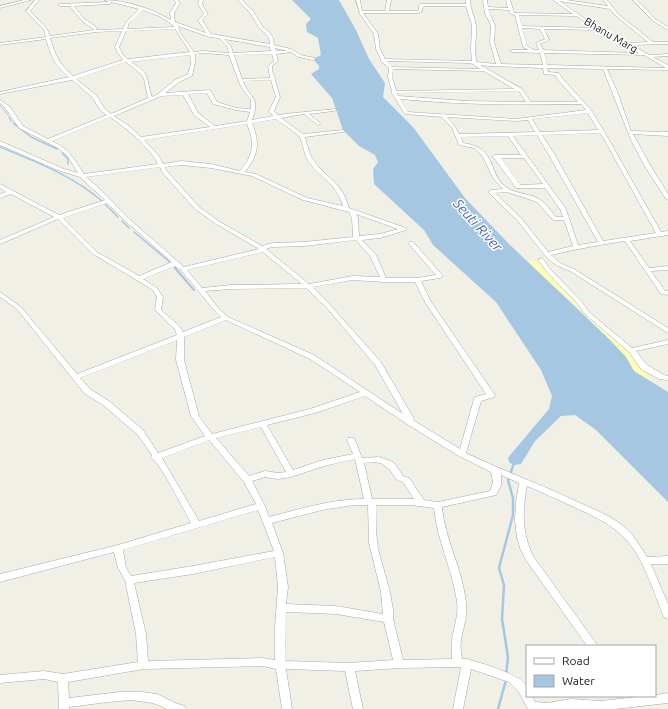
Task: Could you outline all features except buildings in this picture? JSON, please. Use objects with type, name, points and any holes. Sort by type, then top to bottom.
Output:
[{"type":"street","points":[[0,7],[29,0]]},
{"type":"street","points":[[38,0],[28,11],[46,30],[49,36],[53,55],[63,70],[87,88],[103,110],[127,127],[140,139],[162,165],[164,171],[197,208],[218,224],[263,249],[308,286],[333,312],[378,364],[404,412],[413,424]]},
{"type":"street","points":[[106,0],[117,3]]},
{"type":"street","points":[[48,141],[160,95],[174,82],[190,75],[192,53],[174,25],[172,13],[178,3],[176,0]]},
{"type":"street","points":[[201,0],[200,4],[206,14],[200,20],[210,36]]},
{"type":"street","points":[[240,0],[252,12],[261,28],[268,33],[271,38],[273,53],[276,61],[270,66],[270,70],[274,79],[278,97],[271,111],[276,117],[302,136],[306,152],[312,162],[328,180],[338,187],[344,195],[348,210],[355,218],[356,237],[373,255],[384,280]]},
{"type":"street","points":[[358,0],[358,6],[369,26],[376,34],[376,45],[382,60],[391,68],[483,70]]},
{"type":"street","points":[[387,11],[389,0]]},
{"type":"street","points":[[468,0],[468,5],[474,23],[472,53],[475,64],[483,70],[510,82],[527,97],[530,104]]},
{"type":"street","points":[[485,0],[486,8],[493,26],[492,42],[499,65]]},
{"type":"street","points":[[508,0],[512,13],[577,15]]},
{"type":"street","name":"Bhanu Marg","points":[[555,0],[600,29],[668,68]]},
{"type":"street","points":[[559,0],[611,8]]},
{"type":"street","points":[[605,0],[617,15],[653,44]]},
{"type":"street","points":[[635,0],[654,20],[668,29]]},
{"type":"street","points":[[60,4],[125,2],[160,15],[174,25],[210,36],[272,46],[295,52],[300,56],[313,59]]},
{"type":"street","points":[[71,4],[83,20],[94,27],[96,31]]},
{"type":"street","points":[[362,12],[420,11],[420,5],[468,5]]},
{"type":"street","points":[[142,8],[130,19],[117,47],[126,61],[137,67],[143,73],[146,78],[148,92],[151,99]]},
{"type":"street","points":[[486,8],[511,9]]},
{"type":"street","points":[[517,14],[525,47],[532,51]]},
{"type":"street","points":[[0,44],[49,36],[174,25]]},
{"type":"street","points":[[521,28],[541,26],[600,29]]},
{"type":"street","points":[[541,26],[547,40],[538,43],[546,66],[546,73],[557,74],[589,111],[602,131],[660,234]]},
{"type":"street","points":[[220,37],[229,46],[243,87],[253,100],[253,111],[249,122],[256,146],[255,153],[241,173]]},
{"type":"street","points":[[627,44],[668,43]]},
{"type":"street","points":[[512,51],[668,55]]},
{"type":"street","points":[[0,93],[72,78],[126,61],[192,53],[231,54],[295,52]]},
{"type":"street","points":[[382,60],[604,68],[668,68]]},
{"type":"street","points":[[391,68],[390,77],[393,92],[407,113],[530,120],[557,114],[589,111]]},
{"type":"street","points":[[604,68],[614,85],[630,132],[647,167],[668,198]]},
{"type":"street","points":[[240,80],[274,79]]},
{"type":"street","points":[[393,92],[520,90]]},
{"type":"street","points":[[160,95],[209,91],[215,103],[236,109],[253,111]]},
{"type":"street","points":[[185,93],[196,114],[215,128]]},
{"type":"street","points":[[396,97],[438,101],[530,104],[582,103]]},
{"type":"street","points":[[0,101],[8,108],[21,126],[68,154],[82,176],[183,269],[226,318],[312,357],[365,393],[462,454],[607,519],[621,529],[633,541],[645,561],[668,615]]},
{"type":"street","points":[[140,139],[276,117],[334,110]]},
{"type":"street","points":[[305,113],[318,124]]},
{"type":"street","points":[[444,116],[458,136],[461,144],[469,144],[478,149],[487,157],[492,166],[495,177],[507,190]]},
{"type":"street","points":[[530,120],[552,155],[602,244]]},
{"type":"street","points":[[302,136],[343,131]]},
{"type":"street","points":[[458,136],[602,131]]},
{"type":"street","points":[[630,132],[668,134]]},
{"type":"street","points":[[510,135],[567,218],[576,247]]},
{"type":"street","points":[[0,143],[62,170],[82,176],[162,165],[192,163],[241,173],[266,180],[305,199],[348,210],[404,229],[380,236],[356,237],[304,244],[272,245],[263,249],[183,269]]},
{"type":"street","points":[[487,157],[524,156]]},
{"type":"street","points":[[497,157],[518,187],[546,186]]},
{"type":"street","points":[[0,186],[59,217],[95,253],[155,289],[160,297],[158,310],[176,327],[181,335],[180,360],[195,416],[210,437],[247,480],[261,506],[279,553],[283,587],[280,665],[287,709]]},
{"type":"street","points":[[567,218],[555,219],[539,201],[507,190],[491,192],[518,219],[558,264],[578,273],[668,331]]},
{"type":"street","points":[[0,196],[10,192]]},
{"type":"street","points":[[0,242],[59,217],[108,201]]},
{"type":"street","points":[[548,254],[576,247],[668,233]]},
{"type":"street","points":[[627,240],[663,293],[668,293]]},
{"type":"street","points":[[200,290],[231,287],[308,286],[347,278],[417,280],[440,276],[411,243]]},
{"type":"street","points":[[541,260],[587,313],[631,350],[644,367],[662,377],[668,378]]},
{"type":"street","points":[[138,279],[176,264]]},
{"type":"street","points":[[647,270],[668,268]]},
{"type":"street","points":[[417,280],[428,302],[491,395],[478,399],[462,454]]},
{"type":"street","points":[[0,294],[19,308],[87,391],[106,403],[140,432],[155,457],[164,467],[196,524]]},
{"type":"street","points":[[76,376],[226,318]]},
{"type":"street","points":[[631,350],[668,342]]},
{"type":"street","points":[[155,457],[210,437],[312,411],[365,393]]},
{"type":"street","points":[[263,424],[290,474]]},
{"type":"street","points":[[351,440],[371,502],[372,535],[377,561],[387,591],[389,608],[388,619],[398,664]]},
{"type":"street","points":[[247,480],[265,474],[278,476],[290,474],[323,463],[358,458],[377,459],[390,463],[400,478],[406,480],[421,503]]},
{"type":"street","points":[[267,521],[340,504],[371,502],[421,503],[438,505],[493,493],[497,487],[497,476],[495,470]]},
{"type":"street","points":[[524,481],[518,512],[522,543],[529,558],[592,645]]},
{"type":"street","points":[[438,505],[439,524],[454,569],[462,600],[462,615],[456,639],[462,663],[458,709]]},
{"type":"street","points":[[0,578],[118,548],[261,506]]},
{"type":"street","points":[[118,548],[122,568],[129,580],[140,634],[143,665]]},
{"type":"street","points":[[129,580],[193,570],[279,553]]},
{"type":"street","points":[[645,561],[668,560]]},
{"type":"street","points":[[282,608],[336,610],[388,619]]},
{"type":"street","points":[[0,679],[44,675],[64,678],[143,665],[263,662],[280,665],[349,667],[398,664],[462,663],[484,668],[498,675],[512,679],[522,688],[530,707],[547,708],[571,704],[601,706],[631,699],[668,698]]},
{"type":"street","points":[[349,667],[358,709]]},
{"type":"street","points":[[64,678],[64,706],[136,696],[154,698],[164,704],[181,709]]},
{"type":"sand","points":[[541,260],[587,313],[631,350],[652,382],[634,371],[626,357],[607,337],[570,300],[527,262]]},
{"type":"water","name":"Seuti River","points":[[292,0],[339,0],[356,30],[369,59],[385,83],[383,97],[413,127],[465,198],[509,244],[607,337],[626,357],[634,371],[668,392],[668,502],[596,430],[575,415],[561,416],[535,441],[521,464],[513,465],[509,462],[508,458],[511,454],[549,409],[552,396],[541,370],[496,302],[433,245],[424,230],[374,184],[373,169],[378,162],[375,155],[359,146],[343,130],[332,98],[311,74],[319,69],[319,66],[313,59],[321,55],[318,38],[307,32],[306,24],[311,19]]},
{"type":"waterway","points":[[0,105],[8,115]]},
{"type":"waterway","points":[[9,117],[11,121]]},
{"type":"waterway","points":[[13,123],[31,137],[57,149]]},
{"type":"waterway","points":[[0,147],[66,176],[102,201]]},
{"type":"waterway","points":[[62,153],[68,159],[68,164]]},
{"type":"waterway","points":[[105,204],[118,217]]},
{"type":"waterway","points":[[122,221],[129,228]]},
{"type":"waterway","points":[[134,232],[171,263]]},
{"type":"waterway","points":[[175,268],[194,290]]},
{"type":"waterway","points":[[506,675],[508,657],[502,619],[504,585],[499,568],[513,515],[513,498],[508,480],[514,463]]},
{"type":"waterway","points":[[498,709],[506,680]]}]
